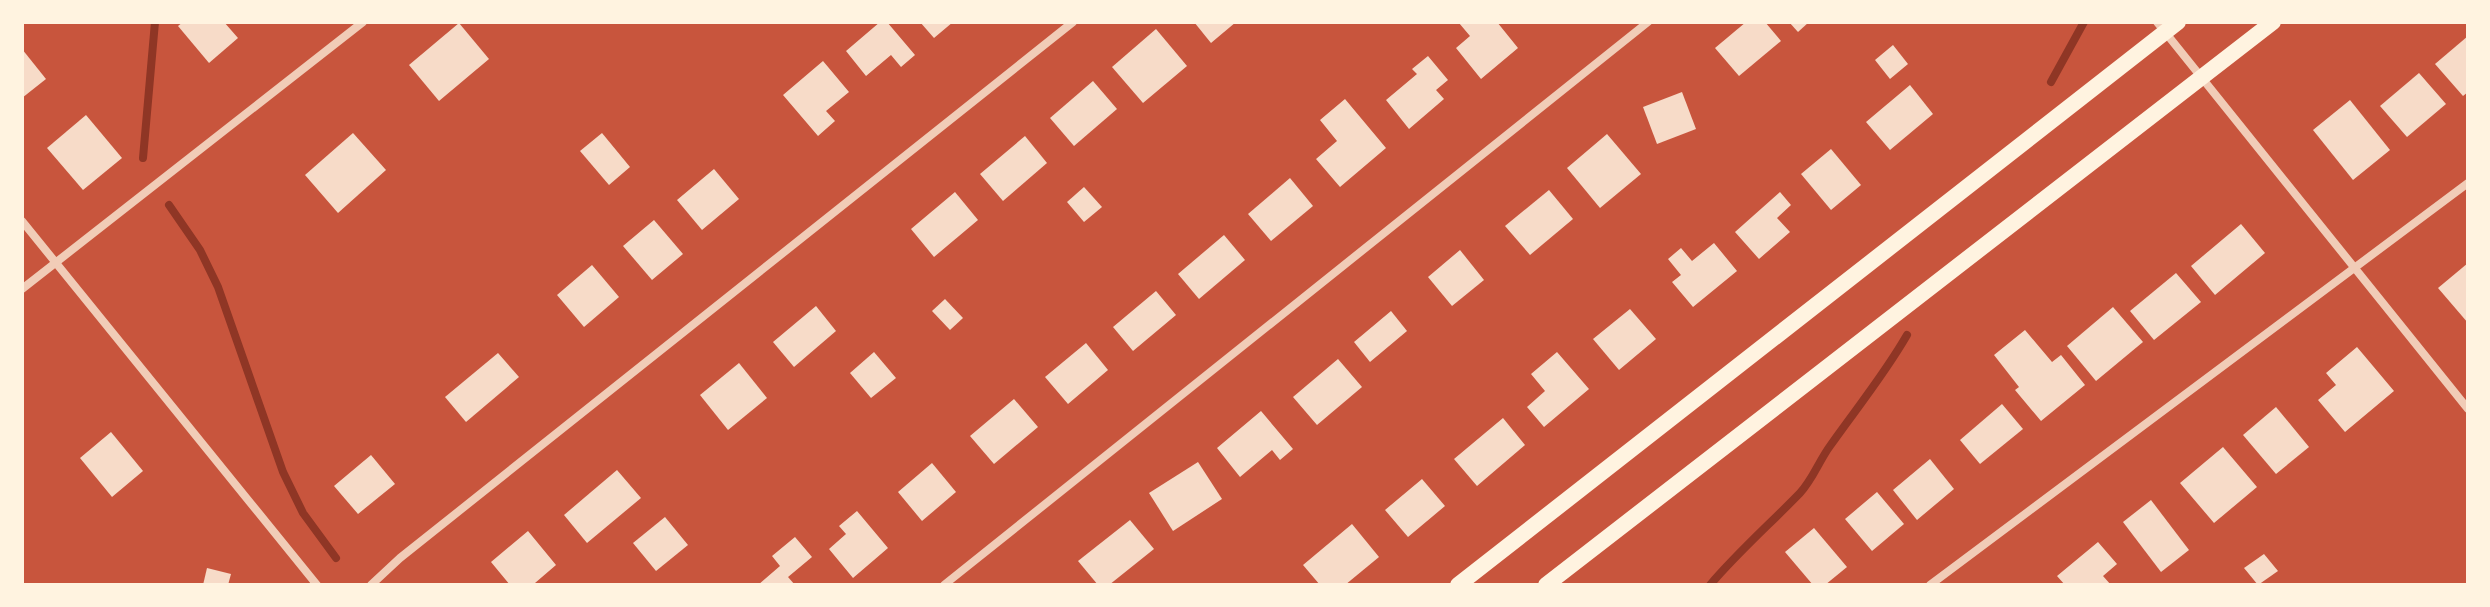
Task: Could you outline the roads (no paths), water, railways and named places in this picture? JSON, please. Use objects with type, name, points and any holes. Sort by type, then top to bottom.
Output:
[{"type":"main road","points":[[1546,585],[2273,22]]},
{"type":"main road","points":[[1458,585],[2167,26]]},
{"type":"street","points":[[22,289],[363,22]]},
{"type":"street","points":[[371,585],[413,548],[1073,22]]},
{"type":"street","points":[[944,585],[1648,22]]},
{"type":"street","points":[[2167,26],[2202,78],[2468,409]]},
{"type":"street","points":[[1930,585],[2468,183]]},
{"type":"street","points":[[22,221],[317,585]]},
{"type":"waterway","points":[[143,158],[155,22]]},
{"type":"waterway","points":[[2051,82],[2084,22]]},
{"type":"waterway","points":[[169,205],[200,250],[218,287],[283,472],[303,513],[336,558]]},
{"type":"waterway","points":[[1710,585],[1805,488],[1826,452],[1907,335]]}]
